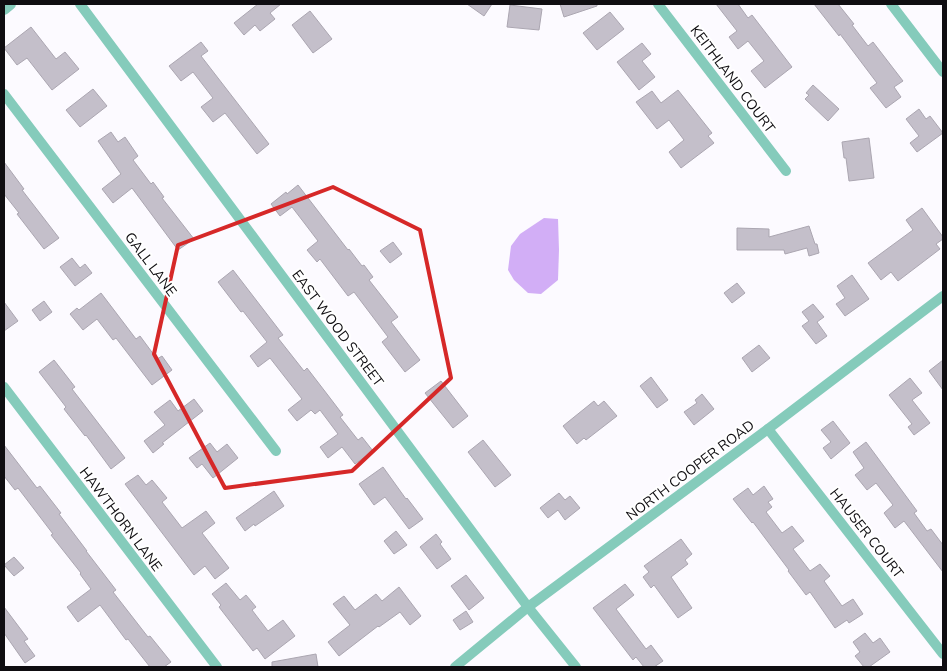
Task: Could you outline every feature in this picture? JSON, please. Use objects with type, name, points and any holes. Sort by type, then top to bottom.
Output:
[{"type":"street","points":[[4,9],[10,4]]},
{"type":"street","name":"EAST WOOD STREET","points":[[80,4],[528,607],[576,667]]},
{"type":"street","name":"KEITHLAND COURT","points":[[658,4],[786,171]]},
{"type":"street","points":[[891,4],[943,72]]},
{"type":"street","name":"GALL LANE","points":[[4,94],[276,451]]},
{"type":"street","name":"NORTH COOPER ROAD","points":[[455,667],[528,607],[943,296]]},
{"type":"street","name":"HAWTHORN LANE","points":[[4,387],[217,667]]},
{"type":"street","name":"HAUSER COURT","points":[[768,429],[943,654]]},
{"type":"highlighted area","points":[[333,187],[420,230],[451,378],[352,471],[225,488],[154,354],[178,245]]},
{"type":"shaded area","points":[[544,218],[558,219],[558,280],[541,294],[528,293],[514,280],[508,270],[511,246],[520,234]]},
{"type":"building","points":[[258,4],[281,4],[270,13],[275,19],[260,31],[255,25],[244,35],[234,23]]},
{"type":"building","points":[[467,4],[492,4],[484,16]]},
{"type":"building","points":[[560,4],[597,4],[597,6],[564,17]]},
{"type":"building","points":[[716,4],[738,4],[748,18],[752,15],[792,67],[765,88],[751,71],[764,61],[748,41],[738,49],[729,37],[737,31]]},
{"type":"building","points":[[814,4],[838,4],[868,46],[873,42],[903,81],[894,87],[901,97],[886,108],[870,88],[877,83],[840,34],[839,36]]},
{"type":"building","points":[[510,5],[542,9],[539,30],[507,27]]},
{"type":"building","points":[[310,11],[332,39],[313,53],[292,25]]},
{"type":"building","points":[[610,12],[624,29],[597,50],[583,33]]},
{"type":"building","points":[[31,27],[56,59],[65,52],[79,69],[52,90],[27,58],[17,65],[4,48]]},
{"type":"building","points":[[201,42],[208,51],[201,56],[269,144],[257,154],[225,113],[213,122],[201,107],[213,98],[193,72],[181,81],[169,66]]},
{"type":"building","points":[[642,43],[651,54],[642,61],[655,77],[639,90],[617,62]]},
{"type":"building","points":[[813,85],[839,109],[828,121],[805,99],[809,95],[806,93]]},
{"type":"building","points":[[93,89],[107,106],[80,127],[66,110]]},
{"type":"building","points":[[678,90],[712,133],[708,136],[714,143],[681,168],[669,152],[684,140],[669,120],[657,129],[636,102],[652,91],[661,103]]},
{"type":"building","points":[[919,109],[926,119],[930,116],[943,133],[917,152],[910,143],[919,136],[906,119]]},
{"type":"building","points":[[111,132],[118,142],[125,137],[138,156],[133,160],[151,184],[153,182],[164,197],[162,198],[194,239],[178,250],[132,188],[113,203],[102,189],[121,174],[98,141]]},
{"type":"building","points":[[869,138],[874,178],[849,181],[842,142]]},
{"type":"building","points":[[4,162],[24,189],[22,190],[59,238],[44,249],[4,194]]},
{"type":"building","points":[[298,185],[348,250],[362,266],[364,265],[373,277],[369,280],[398,317],[391,322],[420,360],[405,372],[382,342],[388,337],[354,292],[348,296],[320,259],[317,262],[307,250],[318,241],[292,207],[280,216],[271,204]]},
{"type":"building","points":[[922,208],[943,237],[936,244],[940,249],[898,281],[891,272],[881,280],[868,263],[913,230],[906,220]]},
{"type":"building","points":[[809,226],[819,253],[809,256],[807,248],[785,254],[784,250],[737,250],[737,228],[769,229],[769,237]]},
{"type":"building","points":[[393,242],[402,254],[390,263],[380,251]]},
{"type":"building","points":[[72,258],[80,268],[85,264],[92,273],[75,286],[60,267]]},
{"type":"building","points":[[233,270],[283,335],[278,338],[304,371],[307,368],[343,415],[340,417],[358,440],[362,437],[373,451],[355,464],[342,447],[328,458],[320,447],[338,434],[320,410],[315,414],[311,410],[297,421],[288,410],[302,399],[270,358],[258,367],[250,356],[267,342],[218,282]]},
{"type":"building","points":[[852,275],[869,299],[845,316],[836,304],[845,298],[837,286]]},
{"type":"building","points":[[737,283],[745,293],[732,303],[724,293]]},
{"type":"building","points":[[101,293],[136,339],[140,336],[157,359],[162,356],[172,370],[152,385],[116,338],[113,340],[97,319],[83,330],[70,314],[77,308],[79,310]]},
{"type":"building","points":[[44,301],[52,312],[40,321],[32,310]]},
{"type":"building","points":[[4,302],[18,321],[4,331]]},
{"type":"building","points":[[813,304],[824,317],[817,322],[827,336],[816,344],[802,326],[809,321],[802,312]]},
{"type":"building","points":[[759,345],[770,358],[752,372],[742,358]]},
{"type":"building","points":[[54,360],[75,387],[72,389],[125,458],[111,469],[64,409],[66,407],[39,372]]},
{"type":"building","points":[[943,360],[943,390],[929,371]]},
{"type":"building","points":[[651,377],[668,400],[657,408],[640,386]]},
{"type":"building","points":[[910,378],[922,393],[912,400],[930,423],[914,435],[908,427],[912,424],[889,395]]},
{"type":"building","points":[[441,381],[468,416],[453,428],[425,393]]},
{"type":"building","points":[[702,394],[714,409],[694,425],[684,412],[697,403],[695,400]]},
{"type":"building","points":[[194,399],[203,411],[162,443],[164,444],[153,453],[144,441],[165,425],[154,412],[170,400],[178,411]]},
{"type":"building","points":[[594,401],[598,406],[604,401],[617,416],[586,440],[584,438],[577,444],[563,426]]},
{"type":"building","points":[[833,421],[850,443],[831,459],[823,448],[831,442],[821,430]]},
{"type":"building","points":[[483,440],[511,475],[495,487],[468,452]]},
{"type":"building","points":[[866,442],[917,511],[914,513],[927,531],[931,529],[943,545],[943,572],[904,521],[895,528],[884,513],[893,505],[876,483],[867,490],[855,475],[864,468],[853,452]]},
{"type":"building","points":[[210,443],[217,452],[227,444],[238,458],[213,478],[202,464],[197,468],[189,458]]},
{"type":"building","points":[[4,445],[37,488],[40,486],[61,513],[59,514],[116,590],[113,592],[148,637],[150,636],[171,662],[164,667],[150,667],[128,639],[126,640],[100,605],[78,622],[67,607],[91,589],[18,488],[15,490],[4,476]]},
{"type":"building","points":[[383,467],[423,519],[409,529],[385,497],[374,505],[359,484]]},
{"type":"building","points":[[138,475],[146,485],[152,480],[167,498],[162,502],[182,528],[206,511],[215,523],[202,533],[229,568],[215,579],[205,566],[194,575],[125,484]]},
{"type":"building","points":[[764,486],[773,499],[768,502],[772,507],[766,512],[782,533],[792,526],[804,541],[793,549],[810,571],[820,564],[830,576],[824,581],[842,606],[853,599],[863,614],[849,623],[847,620],[835,628],[810,592],[806,595],[753,522],[733,499],[748,488],[753,495]]},
{"type":"building","points":[[274,491],[284,506],[245,531],[236,518]]},
{"type":"building","points":[[559,493],[565,500],[570,496],[580,508],[565,520],[558,510],[548,518],[540,508]]},
{"type":"building","points":[[396,531],[407,545],[394,554],[384,541]]},
{"type":"building","points":[[436,534],[442,542],[440,544],[451,559],[437,569],[420,547]]},
{"type":"building","points":[[681,539],[692,554],[685,560],[688,564],[671,577],[692,608],[678,618],[654,585],[651,588],[643,577],[649,572],[644,566]]},
{"type":"building","points":[[14,557],[24,568],[14,576],[4,565]]},
{"type":"building","points":[[466,575],[484,598],[469,610],[451,586]]},
{"type":"building","points":[[226,583],[240,600],[246,595],[256,607],[252,610],[268,631],[283,620],[295,636],[265,659],[257,648],[253,651],[219,607],[221,605],[212,594]]},
{"type":"building","points":[[625,584],[634,595],[616,609],[646,649],[651,645],[663,661],[654,667],[644,667],[636,657],[633,660],[593,608]]},
{"type":"building","points":[[399,587],[421,616],[410,625],[400,612],[378,626],[339,656],[328,642],[350,625],[333,604],[344,596],[355,610],[376,594],[382,601]]},
{"type":"building","points":[[4,607],[28,639],[24,641],[35,656],[25,663],[4,633]]},
{"type":"building","points":[[466,611],[473,622],[460,630],[453,620]]},
{"type":"building","points":[[865,633],[873,643],[880,638],[890,652],[869,667],[864,667],[855,656],[860,652],[853,642]]},
{"type":"building","points":[[316,654],[318,667],[272,667],[272,662]]}]
